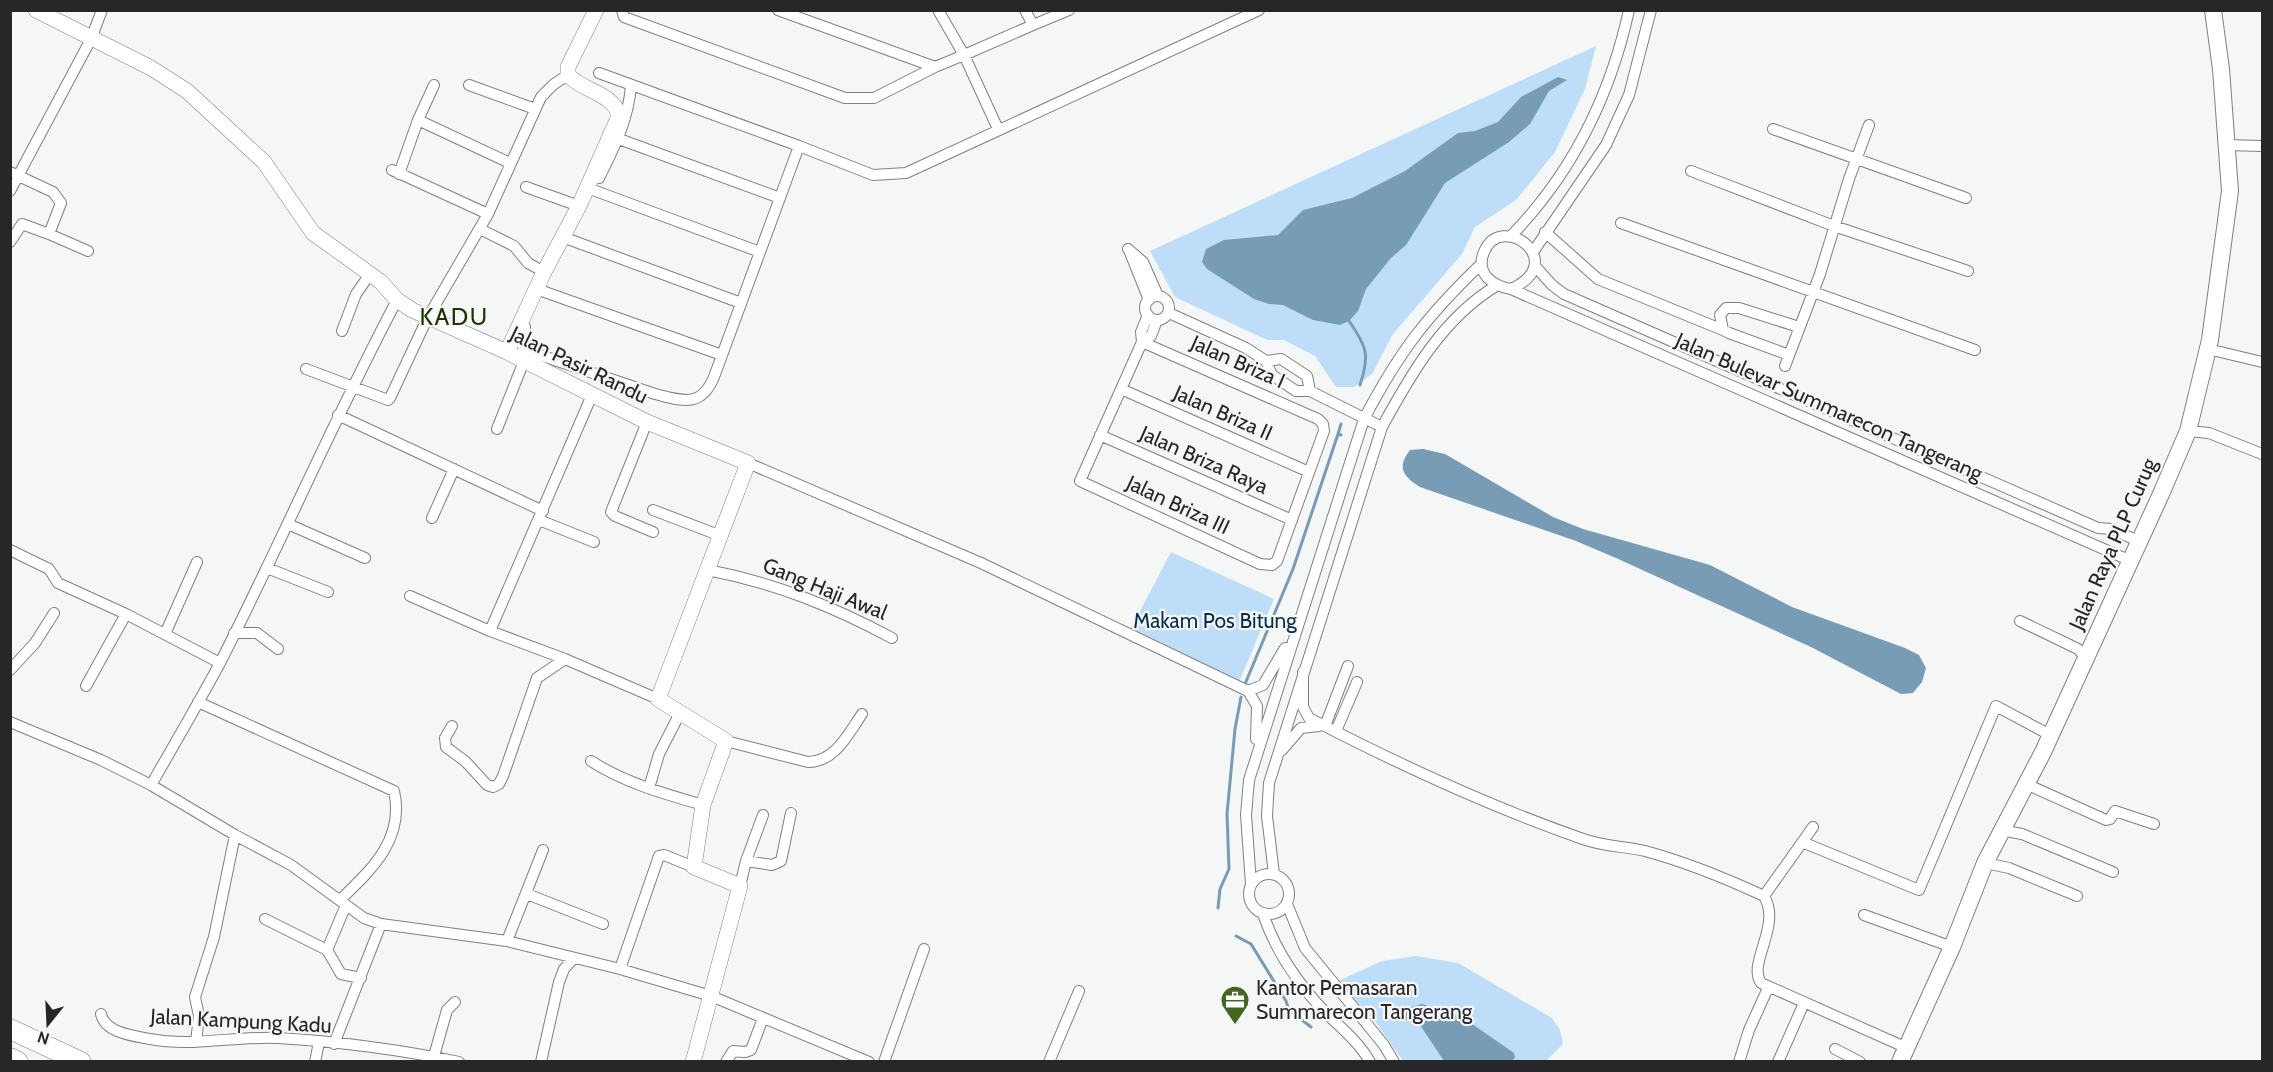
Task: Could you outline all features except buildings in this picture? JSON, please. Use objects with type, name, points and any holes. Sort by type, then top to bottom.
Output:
[{"type":"highway","points":[[10,1029],[81,1062]]},
{"type":"highway","points":[[10,1058],[18,1062]]},
{"type":"main road","name":"Jalan Raya PLP Curug","points":[[1904,1055],[1952,947],[1985,863],[2050,735],[2140,542],[2188,431],[2208,349],[2222,267],[2230,191],[2221,69],[2213,10]]},
{"type":"street","name":"Jalan Pasir Randu","points":[[36,10],[151,68],[187,91],[264,162],[313,233],[370,274],[398,300],[427,319],[507,352],[647,422],[748,463]]},
{"type":"street","points":[[10,191],[15,174],[91,39],[102,10]]},
{"type":"street","points":[[507,352],[544,272],[579,206],[619,116],[613,104],[574,82],[568,75],[568,67],[596,10]]},
{"type":"street","points":[[622,10],[624,17],[845,98],[874,98],[935,67],[1070,10]]},
{"type":"street","points":[[778,10],[935,67]]},
{"type":"street","points":[[938,10],[964,55],[998,129]]},
{"type":"street","points":[[1025,10],[1033,25]]},
{"type":"street","points":[[599,73],[873,175],[891,176],[906,173],[1259,10]]},
{"type":"street","points":[[1511,236],[1560,178],[1587,135],[1608,87],[1629,10]]},
{"type":"street","points":[[1533,252],[1545,232],[1578,190],[1606,145],[1629,95],[1652,10]]},
{"type":"street","points":[[306,369],[388,400],[390,398],[427,319],[488,214],[535,109],[547,89],[568,75]]},
{"type":"street","points":[[434,85],[396,172],[488,214]]},
{"type":"street","points":[[469,85],[535,109]]},
{"type":"street","points":[[631,86],[629,109],[619,139],[520,339],[523,347],[531,352],[655,394],[687,400],[704,395],[722,355],[799,146]]},
{"type":"street","points":[[418,120],[510,163]]},
{"type":"street","points":[[1545,232],[1598,279],[1723,330],[1787,360],[1813,291],[1869,125]]},
{"type":"street","points":[[1773,129],[1966,198]]},
{"type":"street","points":[[619,139],[780,198]]},
{"type":"street","points":[[2226,145],[2262,146]]},
{"type":"street","points":[[1691,171],[1834,226],[1968,271]]},
{"type":"street","points":[[15,174],[53,192],[61,203],[49,234]]},
{"type":"street","points":[[526,187],[579,206]]},
{"type":"street","points":[[593,190],[760,252]]},
{"type":"street","points":[[1622,222],[1975,350]]},
{"type":"street","points":[[10,242],[22,224],[88,251]]},
{"type":"street","points":[[480,229],[514,246],[528,263],[544,272]]},
{"type":"street","points":[[1274,874],[1267,816],[1269,783],[1382,427],[1407,381],[1430,349],[1477,298],[1496,286],[1485,277],[1481,264],[1484,250],[1493,240],[1511,236],[1524,241],[1533,252],[1535,266],[1527,282],[1511,289]]},
{"type":"street","points":[[568,239],[741,303]]},
{"type":"street","points":[[1370,1062],[1351,1037],[1304,988],[1284,960],[1263,914],[1251,904],[1248,894],[1251,884],[1246,815],[1249,780],[1294,631],[1364,419],[1390,368],[1412,337],[1443,300],[1481,264]]},
{"type":"street","name":"Jalan Bulevar Summarecon Tangerang","points":[[1535,266],[1552,285],[1564,294],[2098,528],[2112,530],[2140,542]]},
{"type":"street","points":[[342,331],[356,294],[370,274]]},
{"type":"street","name":"Jalan Bulevar Summarecon Tangerang","points":[[1496,286],[1511,289],[2130,561]]},
{"type":"street","points":[[542,291],[722,355]]},
{"type":"street","points":[[1100,435],[1142,342],[1151,336],[1153,318],[1146,305],[1154,298],[1168,302],[1169,313]]},
{"type":"street","points":[[151,785],[220,663],[288,524],[351,387],[398,300]]},
{"type":"street","points":[[1723,330],[1720,315],[1726,308],[1731,307],[1799,327]]},
{"type":"street","points":[[1153,318],[1169,313],[1246,348],[1266,361],[1272,375],[1296,391],[1310,391],[1382,427]]},
{"type":"street","points":[[1656,352],[1663,337]]},
{"type":"street","name":"Jalan Briza I","points":[[1142,342],[1318,419],[1323,424],[1324,431],[1309,472]]},
{"type":"street","points":[[2208,349],[2262,362]]},
{"type":"street","points":[[1266,361],[1281,359],[1307,376],[1310,391]]},
{"type":"street","points":[[497,429],[524,361]]},
{"type":"street","name":"Jalan Briza II","points":[[1121,389],[1309,472]]},
{"type":"street","points":[[490,631],[592,395]]},
{"type":"street","points":[[338,415],[454,469],[594,542]]},
{"type":"street","points":[[647,422],[611,512],[615,516],[653,532]]},
{"type":"street","points":[[2188,431],[2209,433],[2262,454]]},
{"type":"street","points":[[1874,448],[1881,433]]},
{"type":"street","name":"Jalan Briza III","points":[[1100,435],[1080,481],[1260,564],[1272,565],[1277,561],[1292,520]]},
{"type":"street","name":"Jalan Briza Raya","points":[[1100,435],[1292,520]]},
{"type":"street","points":[[658,699],[748,463],[981,563],[1248,691],[1257,706],[1256,752]]},
{"type":"street","points":[[432,518],[454,469]]},
{"type":"street","points":[[1292,520],[1309,472]]},
{"type":"street","points":[[653,510],[721,536]]},
{"type":"street","points":[[288,524],[365,558]]},
{"type":"street","points":[[2092,544],[2098,528]]},
{"type":"street","points":[[10,550],[49,569],[58,583],[126,614],[220,663]]},
{"type":"street","points":[[165,634],[197,562]]},
{"type":"street","points":[[267,568],[328,592]]},
{"type":"street","name":"Gang Haji Awal","points":[[708,570],[785,588],[892,638]]},
{"type":"street","points":[[410,596],[658,699],[726,741],[808,762],[819,762],[839,747],[862,714]]},
{"type":"street","points":[[10,670],[35,643],[54,613]]},
{"type":"street","points":[[86,686],[126,614]]},
{"type":"street","points":[[2020,621],[2078,648],[2086,658]]},
{"type":"street","points":[[1248,691],[1263,685],[1294,631]]},
{"type":"street","points":[[234,633],[257,633],[278,649]]},
{"type":"street","points":[[452,726],[445,738],[446,747],[466,762],[487,785],[495,786],[503,776],[537,678],[565,659]]},
{"type":"street","points":[[1325,726],[1348,666]]},
{"type":"street","points":[[1303,672],[1305,714],[1441,783],[1581,838],[1618,849],[1642,850],[1697,866],[1764,896],[1770,908],[1770,924],[1757,976],[1768,988],[1804,1003],[1904,1055]]},
{"type":"street","points":[[1336,731],[1358,682]]},
{"type":"street","points":[[198,702],[394,791],[398,816],[387,849],[343,903],[327,950]]},
{"type":"street","points":[[1802,842],[1919,890],[1996,706],[2010,711],[2050,735]]},
{"type":"street","points":[[649,788],[659,754],[680,713]]},
{"type":"street","points":[[10,722],[101,760],[151,785],[235,836],[291,865],[364,918],[381,924],[507,941],[620,969],[711,996],[869,1062]]},
{"type":"street","points":[[1276,760],[1294,732],[1306,725],[1325,726]]},
{"type":"street","points":[[694,867],[703,805],[726,741]]},
{"type":"street","points":[[591,761],[605,770],[649,788],[703,805]]},
{"type":"street","points":[[2026,784],[2106,820],[2110,819],[2115,811],[2154,824]]},
{"type":"street","points":[[746,861],[778,863],[783,856],[791,813]]},
{"type":"street","points":[[693,1062],[746,861],[763,815]]},
{"type":"street","points":[[1764,896],[1813,826]]},
{"type":"street","points":[[2001,830],[2022,834],[2113,872]]},
{"type":"street","points":[[196,1042],[200,1016],[195,998],[214,937],[235,836]]},
{"type":"street","points":[[507,941],[543,850]]},
{"type":"street","points":[[620,969],[658,856],[664,855],[740,886]]},
{"type":"street","points":[[1985,863],[2009,868],[2077,896]]},
{"type":"street","points":[[1251,884],[1263,874],[1274,874],[1283,879],[1288,888],[1287,904],[1305,948],[1384,1045],[1394,1062]]},
{"type":"street","points":[[527,894],[603,924]]},
{"type":"street","points":[[1263,914],[1279,912],[1287,904]]},
{"type":"street","points":[[1864,915],[1952,947]]},
{"type":"street","points":[[265,919],[327,950],[338,971],[361,978]]},
{"type":"street","points":[[334,1044],[381,924]]},
{"type":"street","points":[[884,1062],[924,949]]},
{"type":"street","points":[[541,1062],[562,974],[574,958]]},
{"type":"street","points":[[1739,1062],[1749,1030],[1768,988]]},
{"type":"street","points":[[1049,1062],[1079,991]]},
{"type":"street","points":[[427,1058],[447,1010],[455,1002]]},
{"type":"street","points":[[1778,1062],[1804,1003]]},
{"type":"street","name":"Jalan Kampung Kadu","points":[[101,1014],[103,1021],[110,1028],[152,1040],[196,1042],[233,1038],[278,1038],[334,1044],[380,1056],[459,1062]]},
{"type":"street","points":[[726,1062],[733,1051],[751,1050],[763,1018]]},
{"type":"street","points":[[315,1062],[319,1042]]},
{"type":"street","points":[[1835,1049],[1860,1062]]},
{"type":"green space","points":[[1596,46],[1585,89],[1555,152],[1516,200],[1475,227],[1462,254],[1393,334],[1372,374],[1354,387],[1336,387],[1315,356],[1284,340],[1267,340],[1175,297],[1150,251]]},
{"type":"green space","name":"Makam Pos Bitung","points":[[1171,552],[1274,599],[1239,682],[1129,632]]},
{"type":"green space","points":[[1416,956],[1458,963],[1552,1018],[1560,1030],[1563,1044],[1546,1061],[1403,1061],[1377,1024],[1338,981],[1382,961]]},
{"type":"shaded area","points":[[1558,77],[1567,80],[1549,91],[1530,124],[1509,142],[1445,183],[1406,245],[1391,258],[1366,289],[1358,311],[1349,321],[1340,325],[1313,320],[1283,305],[1269,304],[1254,299],[1207,269],[1202,262],[1206,249],[1224,240],[1278,235],[1303,210],[1352,198],[1405,171],[1458,133],[1475,131],[1498,122],[1521,97]]},
{"type":"shaded area","points":[[1423,449],[1445,454],[1553,517],[1583,529],[1710,565],[1792,607],[1905,648],[1919,655],[1926,668],[1922,682],[1913,693],[1901,694],[1811,647],[1616,558],[1576,541],[1420,487],[1405,475],[1403,466],[1410,450]]},
{"type":"shaded area","points":[[1422,1004],[1462,1017],[1514,1053],[1515,1058],[1511,1061],[1444,1061],[1416,1019],[1401,1020],[1400,1010]]},
{"type":"waterway","points":[[1349,321],[1360,338],[1365,352],[1365,366],[1360,385]]},
{"type":"waterway","points":[[1341,424],[1338,434],[1341,435]]},
{"type":"waterway","points":[[1245,684],[1293,569],[1338,434]]},
{"type":"waterway","points":[[1218,908],[1220,889],[1229,869],[1227,814],[1235,729],[1241,697]]},
{"type":"waterway","points":[[1236,936],[1251,944],[1286,1001],[1289,1010],[1311,1027]]},
{"type":"waterway","points":[[1396,1015],[1400,1014]]},
{"type":"place","name":"Kantor Pemasaran Summarecon Tangerang","points":[[1235,1026]]},
{"type":"district","name":"KADU","points":[[454,317]]}]
